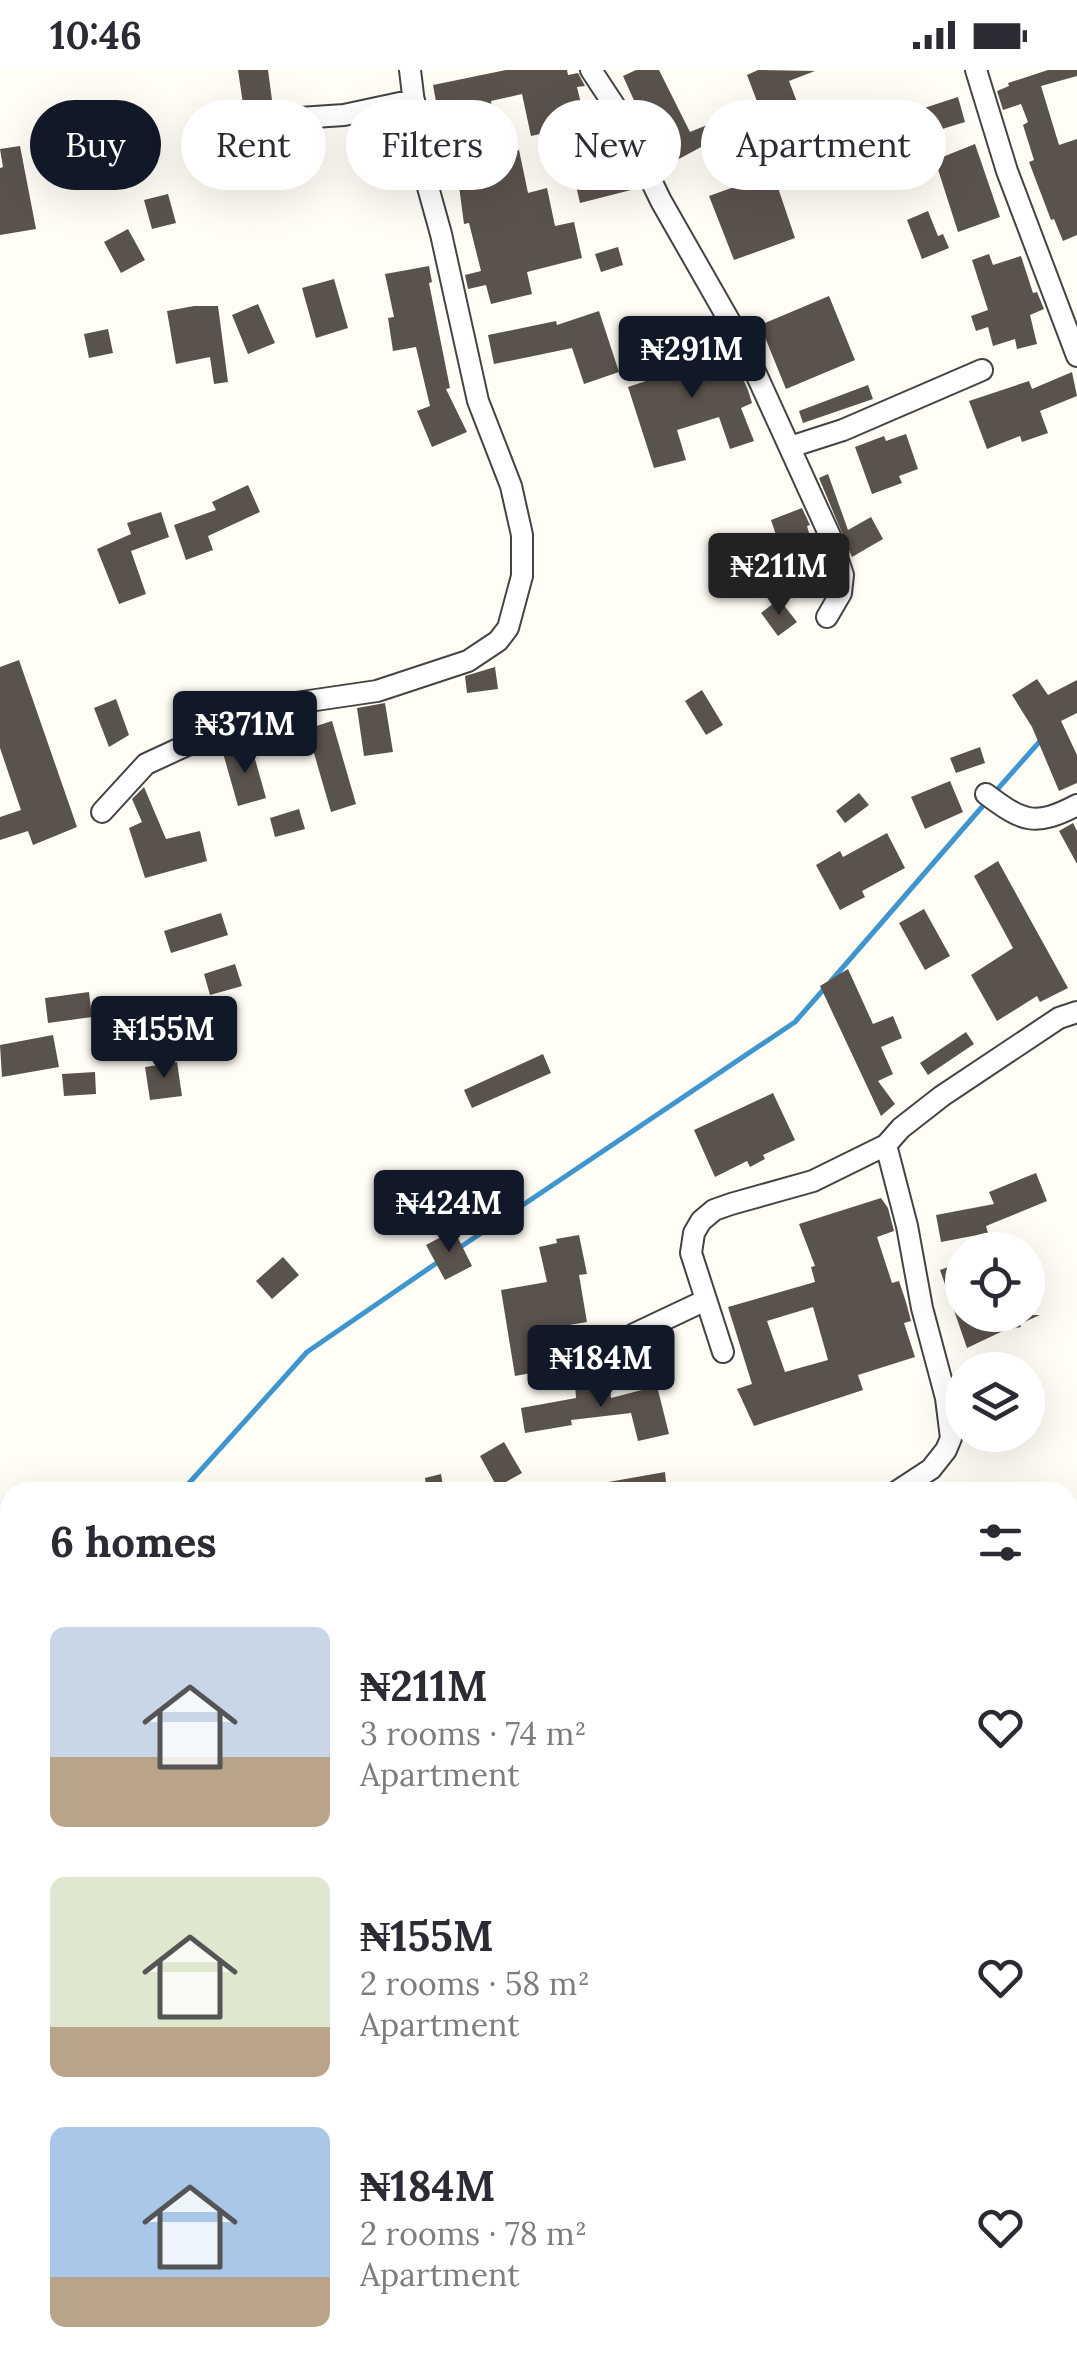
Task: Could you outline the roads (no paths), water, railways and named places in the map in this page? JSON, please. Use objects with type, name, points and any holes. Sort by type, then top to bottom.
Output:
[{"type":"street","points":[[410,70],[414,100]]},
{"type":"street","points":[[590,70],[616,108],[654,187],[742,344],[830,536],[843,575],[841,594],[827,616]]},
{"type":"street","points":[[976,70],[1007,171],[1077,356]]},
{"type":"street","points":[[102,812],[146,764],[180,748],[274,706],[377,691],[468,661],[508,628],[522,576],[522,535],[512,486],[478,401],[429,190]]},
{"type":"street","points":[[790,446],[843,430],[982,370]]},
{"type":"street","points":[[986,794],[1014,815],[1031,820],[1056,816],[1077,805]]},
{"type":"street","points":[[723,1352],[692,1253],[694,1233],[702,1221],[714,1210],[814,1181],[886,1145],[942,1096],[1059,1018],[1077,1012]]},
{"type":"street","points":[[886,1145],[908,1226],[922,1308],[946,1398],[951,1438],[930,1468],[910,1482]]},
{"type":"street","points":[[606,1360],[634,1334],[706,1300]]},
{"type":"waterway","points":[[995,792],[1041,740]]},
{"type":"waterway","points":[[831,981],[988,800]]},
{"type":"waterway","points":[[459,1248],[795,1022],[824,989]]},
{"type":"waterway","points":[[190,1482],[307,1352],[441,1260]]}]
